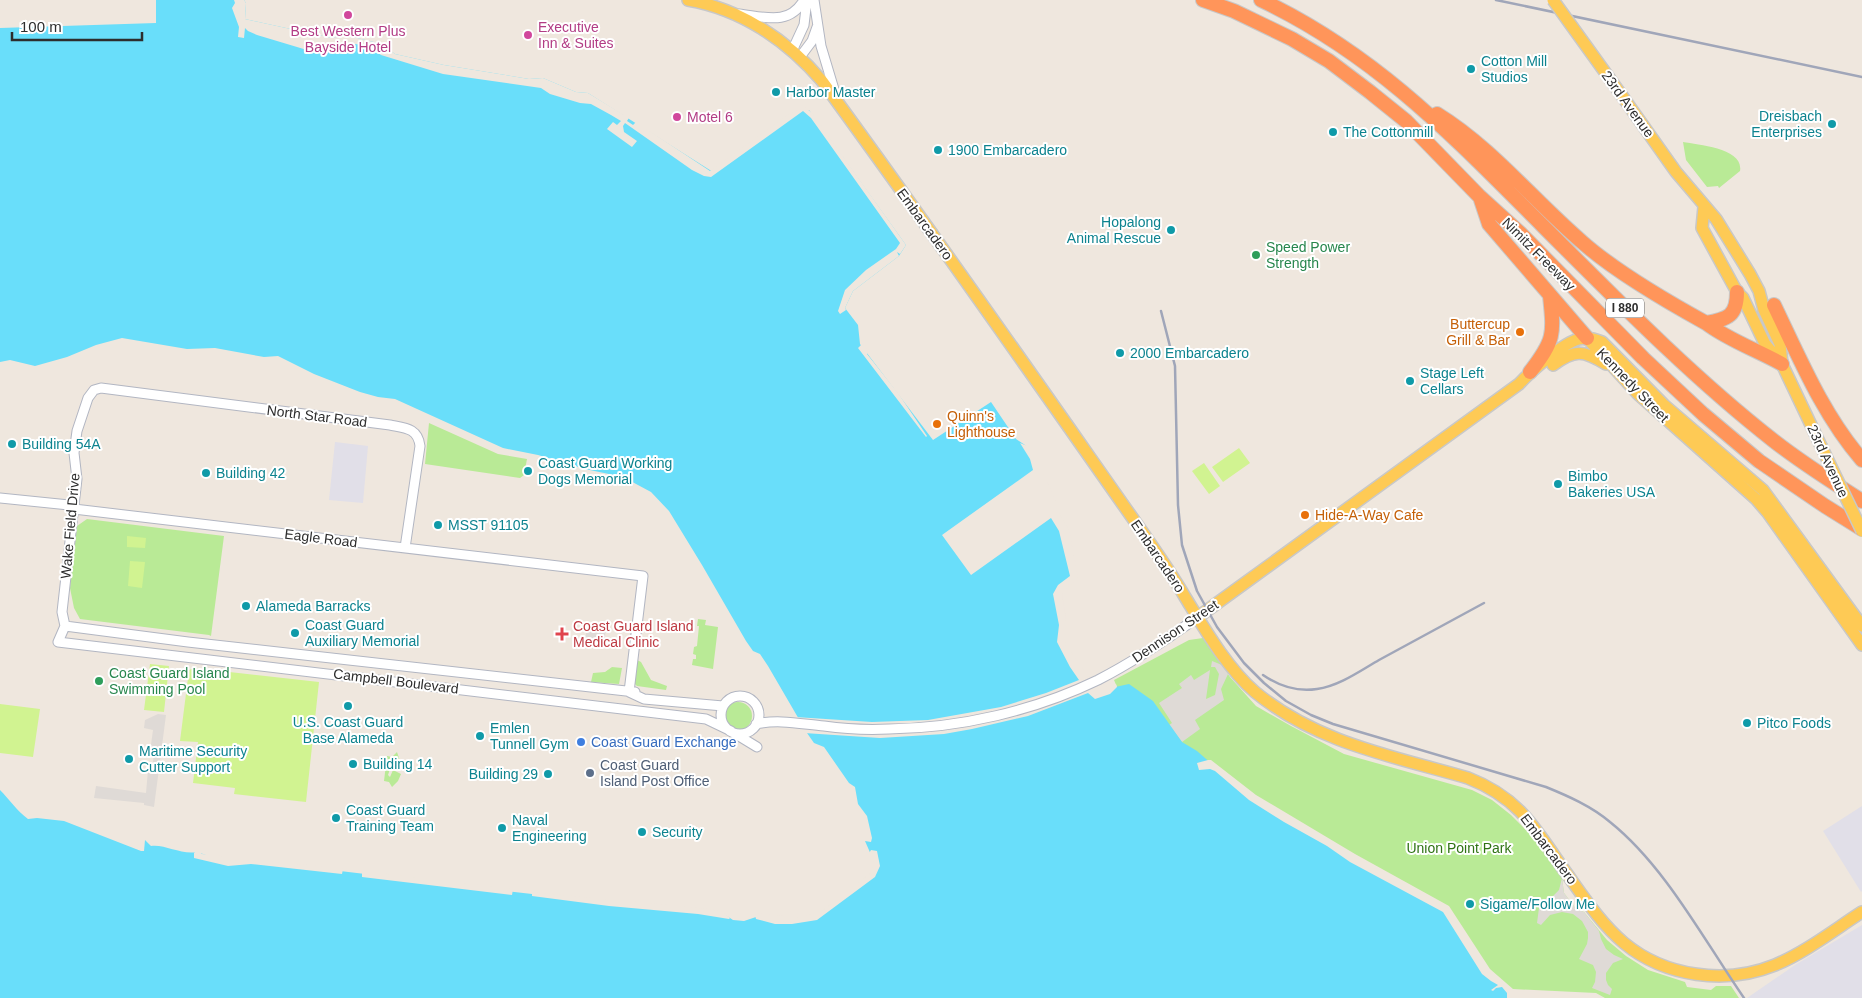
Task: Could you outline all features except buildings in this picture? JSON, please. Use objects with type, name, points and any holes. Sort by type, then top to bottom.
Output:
[{"type":"highway","name":"Nimitz Freeway","points":[[1203,0],[1234,11],[1292,39],[1328,61],[1370,92],[1406,121],[1644,358],[1703,414],[1781,476],[1862,530]]},
{"type":"highway","name":"Nimitz Freeway","points":[[1261,0],[1302,21],[1344,46],[1405,93],[1462,146],[1659,342],[1718,395],[1775,442],[1862,501]]},
{"type":"highway","points":[[1405,93],[1460,128],[1482,146],[1582,243],[1607,262],[1717,331],[1782,364]]},
{"type":"highway","points":[[1480,196],[1489,224],[1587,338]]},
{"type":"highway","points":[[1706,323],[1723,320],[1731,314],[1737,306],[1737,292]]},
{"type":"highway","points":[[1530,372],[1542,357],[1552,334],[1553,324],[1550,296]]},
{"type":"highway","points":[[1774,305],[1823,406],[1842,436],[1862,460]]},
{"type":"main road","name":"Embarcadero","points":[[688,0],[715,6],[754,22],[796,54],[822,81],[1034,375],[1158,553],[1219,650],[1238,674],[1254,690],[1293,719],[1324,735],[1468,778],[1502,795],[1524,814],[1601,920],[1625,944],[1663,965],[1684,972],[1710,976],[1754,972],[1774,965],[1817,942],[1862,912]]},
{"type":"main road","name":"23rd Avenue","points":[[1553,0],[1676,172],[1716,219],[1759,291],[1764,310],[1780,344],[1782,364]]},
{"type":"main road","name":"23rd Avenue","points":[[1704,207],[1702,228],[1737,292],[1743,298],[1764,344],[1782,364],[1862,530]]},
{"type":"main road","points":[[1759,291],[1774,305]]},
{"type":"main road","name":"Dennison Street","points":[[1198,617],[1519,384],[1530,372],[1572,342],[1587,338]]},
{"type":"main road","name":"Kennedy Street","points":[[1587,338],[1614,369],[1666,420],[1726,471],[1768,512],[1862,645]]},
{"type":"main road","name":"Kennedy Street","points":[[1587,338],[1602,342],[1664,405],[1763,490],[1862,626]]},
{"type":"main road","name":"Dennison Street","points":[[1519,384],[1534,378],[1564,357],[1575,353],[1584,352],[1614,369]]},
{"type":"street","points":[[736,14],[778,18],[789,16],[806,0]]},
{"type":"street","points":[[796,54],[804,25],[806,0]]},
{"type":"street","points":[[814,0],[820,46],[839,103]]},
{"type":"street","points":[[796,54],[812,41],[818,24]]},
{"type":"street","name":"Wake Field Drive","points":[[58,642],[65,626],[62,612],[77,479],[74,453],[76,431],[88,398],[94,390],[101,388]]},
{"type":"street","name":"North Star Road","points":[[101,388],[390,425],[412,430],[417,435],[420,446],[405,548]]},
{"type":"street","name":"Eagle Road","points":[[0,498],[69,505],[74,509],[643,576],[629,692]]},
{"type":"street","name":"Dennison Street","points":[[756,725],[772,721],[858,729],[889,729],[951,724],[996,715],[1042,702],[1097,680],[1154,648],[1198,617]]},
{"type":"street","name":"Campbell Boulevard","points":[[65,626],[725,704]]},
{"type":"street","name":"Campbell Boulevard","points":[[58,642],[706,719],[731,731],[757,747],[752,734],[756,725]]},
{"type":"street","points":[[757,707],[756,725],[747,732],[736,733],[723,723],[721,712],[725,704],[732,698],[743,696],[748,698],[772,721]]},
{"type":"shaded area","points":[[335,442],[368,446],[363,503],[329,500]]},
{"type":"shaded area","points":[[587,625],[606,627],[604,646],[585,643]]},
{"type":"shaded area","points":[[1212,661],[1222,665],[1228,674],[1221,689],[1224,700],[1195,720],[1200,729],[1182,742],[1169,725],[1172,723],[1159,703],[1182,688],[1179,684],[1191,675],[1194,680],[1210,670],[1206,699],[1215,695],[1219,674],[1215,667],[1211,667]]},
{"type":"shaded area","points":[[158,714],[166,715],[154,807],[144,805],[144,803],[94,798],[96,786],[146,793],[148,770],[152,770],[154,753],[150,752],[153,730],[144,728],[145,720]]},
{"type":"shaded area","points":[[1862,806],[1862,891],[1861,892],[1823,831]]},
{"type":"shaded area","points":[[1562,878],[1564,893],[1576,909],[1584,912],[1599,931],[1606,949],[1623,959],[1613,963],[1606,973],[1606,980],[1612,989],[1610,995],[1592,988],[1596,972],[1593,965],[1579,959],[1588,938],[1588,932],[1582,921],[1573,914],[1562,912],[1550,915],[1541,925],[1537,923],[1539,908],[1530,898],[1542,900],[1552,897],[1559,890]]},
{"type":"shaded area","points":[[1862,925],[1862,998],[1747,998],[1795,965]]},
{"type":"green space","points":[[1683,142],[1709,146],[1728,153],[1735,157],[1739,163],[1740,171],[1719,188],[1718,186],[1707,187],[1686,160]]},
{"type":"green space","points":[[429,423],[498,454],[527,459],[524,475],[520,478],[425,464]]},
{"type":"green space","points":[[1239,448],[1250,463],[1223,482],[1212,467]]},
{"type":"green space","points":[[1204,463],[1220,486],[1209,494],[1192,471]]},
{"type":"green space","points":[[87,519],[224,536],[211,636],[80,619],[74,608],[70,588],[77,526]]},
{"type":"green space","points":[[127,536],[146,538],[145,548],[127,547]]},
{"type":"green space","points":[[130,561],[145,562],[142,588],[128,586]]},
{"type":"green space","points":[[698,619],[706,620],[705,625],[718,627],[713,669],[692,665],[693,659],[696,659],[696,655],[693,654],[694,647],[697,646]]},
{"type":"green space","name":"Union Point Park","points":[[1203,638],[1230,677],[1256,706],[1291,726],[1344,754],[1472,790],[1492,800],[1511,815],[1532,836],[1562,878],[1564,893],[1576,909],[1584,912],[1607,940],[1626,956],[1648,970],[1685,982],[1687,987],[1711,990],[1716,986],[1731,986],[1739,998],[1602,998],[1512,991],[1255,797],[1110,694],[1117,687],[1114,680],[1189,640]]},
{"type":"green space","points":[[637,660],[641,662],[651,680],[667,686],[666,690],[637,686],[634,683]]},
{"type":"green space","points":[[150,664],[169,666],[164,712],[144,710]]},
{"type":"green space","points":[[612,667],[622,668],[619,684],[591,682],[593,673],[605,672]]},
{"type":"green space","points":[[194,668],[319,682],[306,802],[234,794],[235,788],[193,783],[198,742],[180,741],[189,670]]},
{"type":"green space","points":[[738,702],[748,706],[752,716],[748,726],[738,730],[728,726],[724,716],[728,706]]},
{"type":"green space","points":[[0,704],[40,709],[33,757],[0,753]]},
{"type":"green space","points":[[397,752],[402,767],[390,769],[388,775],[390,777],[393,770],[401,774],[398,781],[392,787],[389,782],[384,781],[387,756],[392,757]]},
{"type":"water","points":[[156,0],[244,0],[246,3],[245,19],[332,38],[345,35],[382,44],[395,54],[444,65],[529,79],[543,78],[576,92],[588,93],[713,172],[802,110],[809,110],[906,245],[899,256],[853,291],[845,308],[858,325],[860,344],[933,440],[991,402],[1016,439],[1025,445],[1066,529],[1075,578],[1060,593],[1063,645],[1088,679],[1106,689],[1129,684],[1153,701],[1182,742],[1197,751],[1255,797],[1447,908],[1488,971],[1512,991],[1602,998],[0,998],[0,790],[28,819],[64,821],[141,851],[144,851],[145,840],[151,846],[191,853],[197,852],[230,863],[253,863],[340,871],[532,894],[709,912],[724,914],[733,920],[744,921],[762,915],[798,920],[823,913],[875,873],[877,860],[872,857],[865,841],[871,842],[872,838],[867,816],[858,804],[855,787],[849,783],[824,747],[814,743],[807,733],[768,666],[760,654],[753,651],[746,641],[669,511],[651,492],[623,477],[503,448],[395,399],[360,392],[314,374],[278,356],[264,357],[215,348],[187,349],[122,338],[35,366],[10,360],[0,362],[0,28],[156,23]]},
{"type":"pier","points":[[234,0],[244,0],[246,3],[245,19],[332,38],[345,35],[382,44],[395,54],[444,65],[529,79],[543,78],[576,92],[588,93],[624,115],[626,113],[630,116],[627,121],[633,125],[636,122],[710,171],[789,114],[805,107],[813,114],[906,245],[900,254],[897,252],[899,256],[853,291],[845,308],[846,310],[840,314],[838,311],[845,290],[866,270],[896,249],[900,243],[811,118],[803,111],[711,177],[704,176],[692,170],[625,123],[623,126],[624,132],[637,141],[632,147],[607,129],[613,122],[617,125],[621,121],[591,104],[580,103],[550,94],[541,88],[443,74],[381,55],[368,45],[339,43],[321,52],[307,50],[257,35],[245,28],[244,38],[238,37],[239,27],[232,8],[235,3]]},
{"type":"pier","points":[[863,343],[869,351],[867,354],[898,393],[926,437],[858,348]]},
{"type":"pier","points":[[1020,443],[1030,447],[1039,465],[1037,467],[1044,476],[1061,511],[1059,513],[1069,530],[1078,577],[1062,594],[1066,619],[1065,644],[1090,678],[1107,687],[1116,684],[1117,687],[1110,694],[1095,699],[1088,693],[1028,716],[944,734],[880,738],[804,733],[795,717],[872,722],[928,720],[1001,707],[1079,680],[1057,642],[1059,625],[1053,594],[1058,585],[1070,576],[1059,531],[1051,518],[971,575],[942,535],[1033,470],[1030,459]]},
{"type":"pier","points":[[1211,760],[1256,795],[1355,854],[1449,906],[1490,969],[1513,989],[1596,993],[1605,998],[1507,998],[1507,993],[1502,987],[1491,990],[1498,985],[1482,974],[1443,912],[1350,862],[1327,846],[1284,822],[1249,800],[1215,771],[1210,769],[1199,770],[1197,763]]},
{"type":"pier","points":[[197,850],[202,854],[221,856],[231,861],[254,860],[343,869],[342,874],[251,864],[228,866],[194,858],[194,853]]},
{"type":"pier","points":[[871,850],[877,851],[880,866],[875,877],[817,920],[792,924],[775,924],[756,919],[755,915],[761,913],[798,918],[822,911],[872,872],[874,862],[868,855]]},
{"type":"pier","points":[[362,871],[513,889],[512,895],[362,877]]},
{"type":"pier","points":[[532,892],[709,909],[723,912],[730,918],[532,896]]},
{"type":"railway","points":[[1496,0],[1862,77]]},
{"type":"railway","points":[[1161,311],[1175,366],[1178,505],[1182,545],[1197,591],[1217,627],[1244,663],[1286,701],[1311,715],[1333,724],[1546,787],[1595,811],[1630,840],[1649,860],[1699,928],[1744,998]]},
{"type":"railway","points":[[1263,675],[1282,685],[1296,689],[1310,690],[1333,685],[1484,603]]},
{"type":"place","name":"Best Western Plus Bayside Hotel","points":[[348,15]]},
{"type":"place","name":"Executive Inn & Suites","points":[[528,35]]},
{"type":"place","name":"Cotton Mill Studios","points":[[1471,69]]},
{"type":"place","name":"Harbor Master","points":[[776,92]]},
{"type":"place","name":"Motel 6","points":[[677,117]]},
{"type":"place","name":"Dreisbach Enterprises","points":[[1832,124]]},
{"type":"place","name":"The Cottonmill","points":[[1333,132]]},
{"type":"place","name":"1900 Embarcadero","points":[[938,150]]},
{"type":"place","name":"Hopalong Animal Rescue","points":[[1171,230]]},
{"type":"place","name":"Speed Power Strength","points":[[1256,255]]},
{"type":"place","name":"Buttercup Grill & Bar","points":[[1520,332]]},
{"type":"place","name":"2000 Embarcadero","points":[[1120,353]]},
{"type":"place","name":"Stage Left Cellars","points":[[1410,381]]},
{"type":"place","name":"Quinn's Lighthouse","points":[[937,424]]},
{"type":"place","name":"Building 54A","points":[[12,444]]},
{"type":"place","name":"Coast Guard Working Dogs Memorial","points":[[528,471]]},
{"type":"place","name":"Building 42","points":[[206,473]]},
{"type":"place","name":"Bimbo Bakeries USA","points":[[1558,484]]},
{"type":"place","name":"Hide-A-Way Cafe","points":[[1305,515]]},
{"type":"place","name":"MSST 91105","points":[[438,525]]},
{"type":"place","name":"Alameda Barracks","points":[[246,606]]},
{"type":"place","name":"Coast Guard Auxiliary Memorial","points":[[295,633]]},
{"type":"place","name":"Coast Guard Island Medical Clinic","points":[[562,634]]},
{"type":"place","name":"Coast Guard Island Swimming Pool","points":[[99,681]]},
{"type":"place","name":"U.S. Coast Guard Base Alameda","points":[[348,706]]},
{"type":"place","name":"Pitco Foods","points":[[1747,723]]},
{"type":"place","name":"Emlen Tunnell Gym","points":[[480,736]]},
{"type":"place","name":"Coast Guard Exchange","points":[[581,742]]},
{"type":"place","name":"Maritime Security Cutter Support","points":[[129,759]]},
{"type":"place","name":"Building 14","points":[[353,764]]},
{"type":"place","name":"Coast Guard Island Post Office","points":[[590,773]]},
{"type":"place","name":"Building 29","points":[[548,774]]},
{"type":"place","name":"Coast Guard Training Team","points":[[336,818]]},
{"type":"place","name":"Naval Engineering","points":[[502,828]]},
{"type":"place","name":"Security","points":[[642,832]]},
{"type":"place","name":"Sigame/Follow Me","points":[[1470,904]]}]
